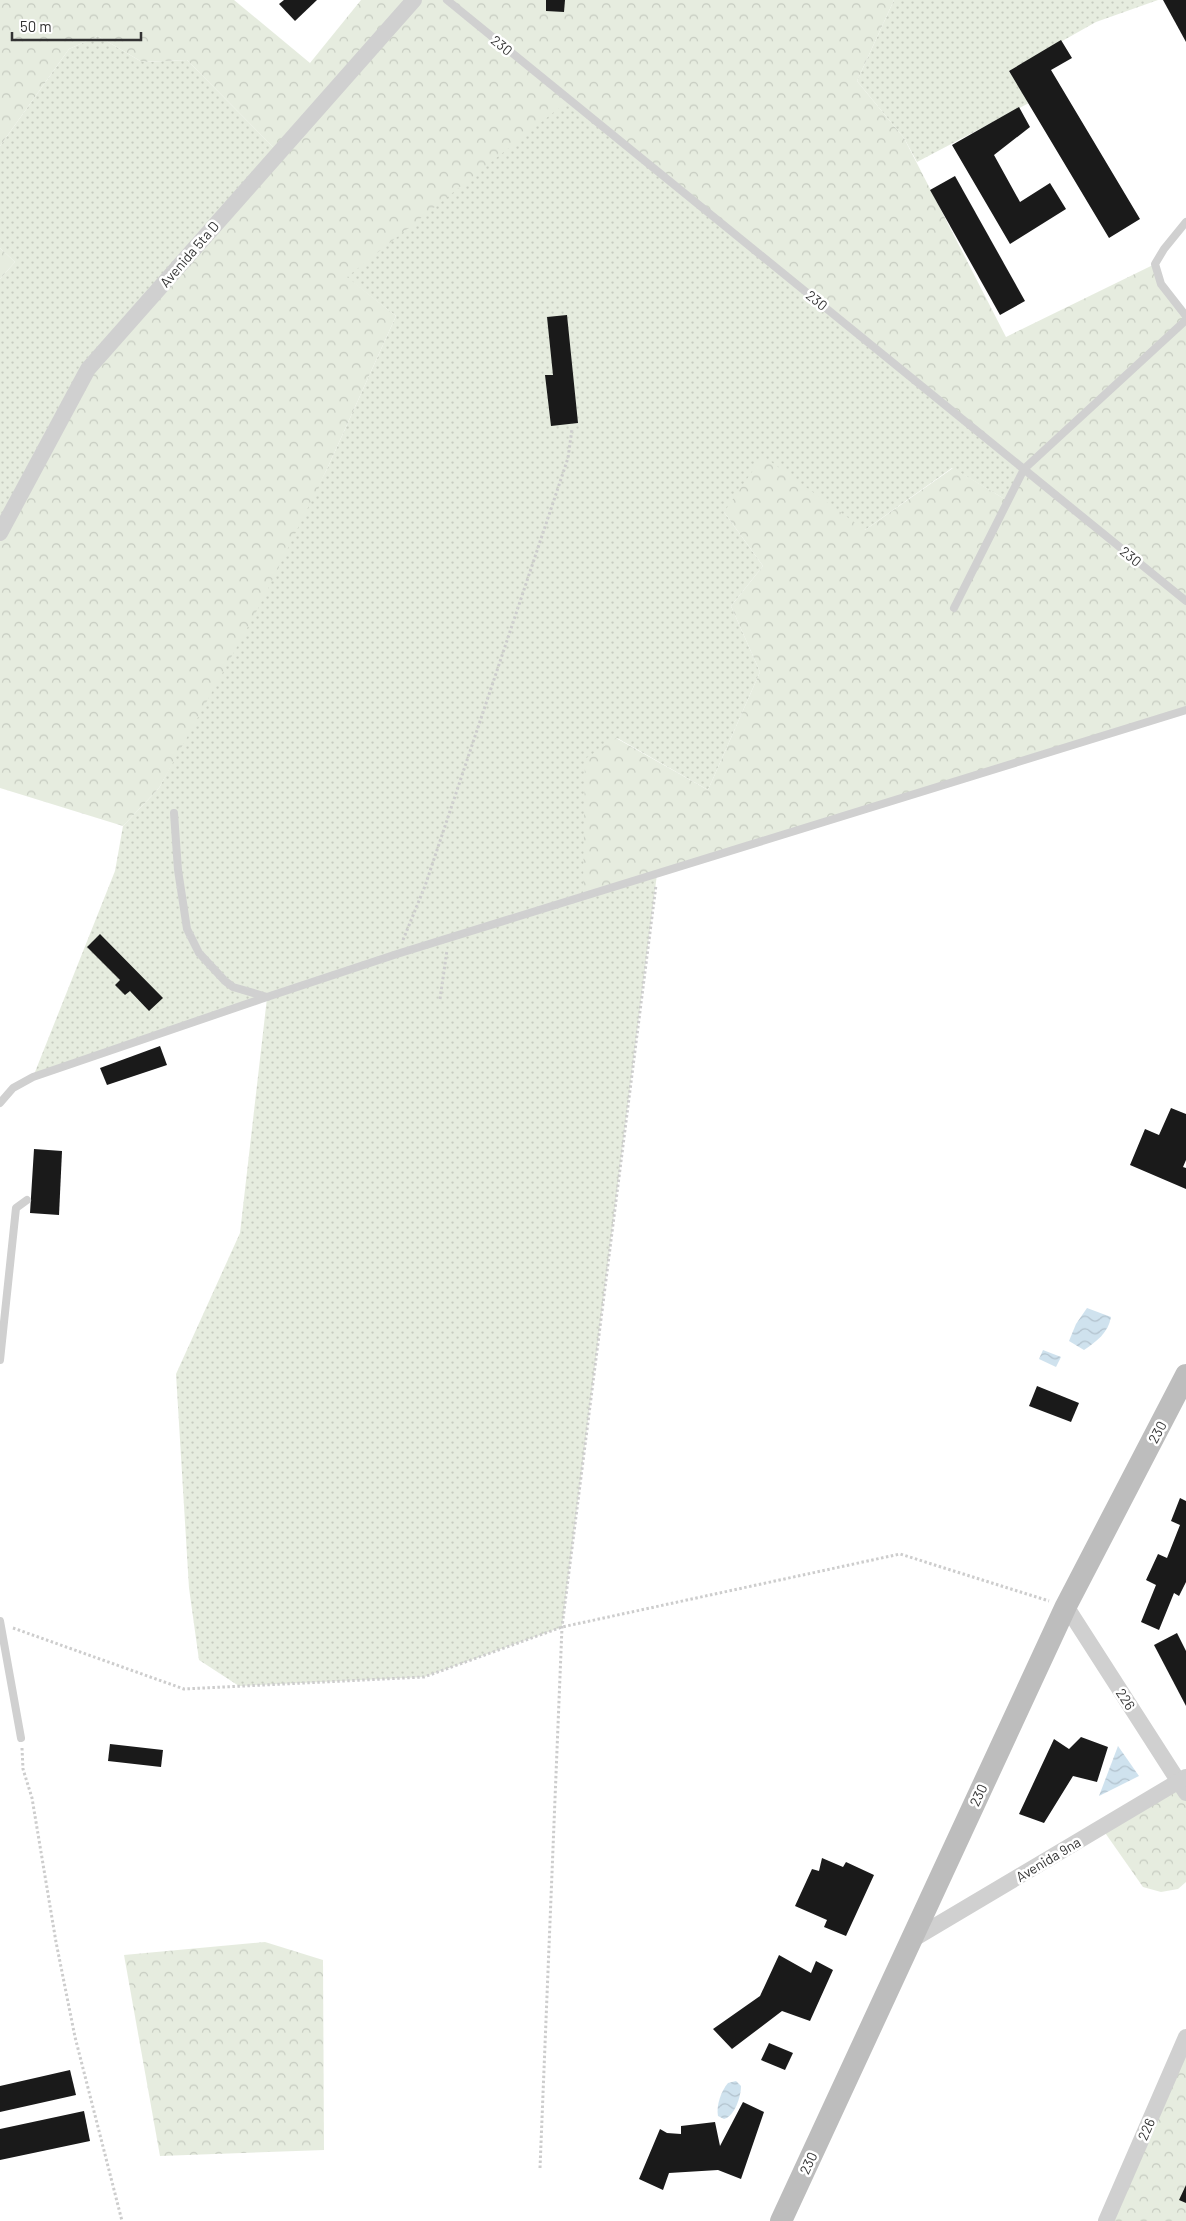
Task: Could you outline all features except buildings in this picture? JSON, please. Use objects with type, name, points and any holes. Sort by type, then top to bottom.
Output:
[{"type":"street","name":"Avenida 5ta D","points":[[0,533],[88,369],[414,0]]},
{"type":"street","name":"230","points":[[781,2221],[1066,1606],[1186,1375]]},
{"type":"street","name":"226","points":[[1066,1606],[1184,1783]]},
{"type":"street","name":"Avenida 9na","points":[[910,1941],[1184,1783]]},
{"type":"street","name":"226","points":[[1106,2221],[1186,2037]]},
{"type":"lane","name":"230","points":[[447,0],[1186,601]]},
{"type":"lane","points":[[1186,222],[1155,264],[1161,284],[1186,316]]},
{"type":"lane","points":[[954,608],[1024,469],[1186,320]]},
{"type":"lane","points":[[0,1103],[12,1088],[33,1077],[267,997],[448,938],[1186,710]]},
{"type":"lane","points":[[174,813],[178,870],[187,930],[200,953],[225,981],[243,992],[267,997]]},
{"type":"lane","points":[[0,1360],[16,1208],[27,1200]]},
{"type":"lane","points":[[0,1622],[21,1738]]},
{"type":"path","points":[[397,954],[424,886],[568,458],[572,429]]},
{"type":"path","points":[[540,2168],[562,1627],[657,874]]},
{"type":"path","points":[[440,999],[448,938]]},
{"type":"path","points":[[0,1622],[184,1689],[424,1677],[562,1627],[900,1554],[1066,1606]]},
{"type":"path","points":[[21,1738],[23,1768],[32,1798],[56,1942],[74,2027],[122,2221]]},
{"type":"green space","points":[[0,0],[234,0],[310,63],[361,0],[894,0],[857,81],[904,138],[1006,337],[1155,264],[1161,284],[1186,316],[1186,710],[583,897],[585,759],[616,738],[708,790],[760,672],[731,606],[763,566],[724,512],[763,456],[865,530],[953,468],[1008,501],[1024,469],[569,100],[347,277],[396,316],[327,469],[260,605],[159,788],[123,826],[0,788],[0,533],[88,369],[279,153],[187,60],[142,62],[98,36],[69,49],[0,146]]},
{"type":"green space","points":[[894,0],[1158,0],[1096,22],[1009,71],[1029,103],[917,162],[904,138],[857,81]]},
{"type":"green space","points":[[98,36],[142,62],[187,60],[279,153],[0,533],[0,279],[15,262],[0,248],[0,146],[69,49]]},
{"type":"green space","points":[[569,99],[1024,469],[1008,501],[952,468],[865,530],[724,512],[763,566],[731,606],[760,672],[708,790],[617,738],[657,874],[562,1627],[424,1677],[239,1686],[199,1660],[189,1588],[176,1374],[240,1233],[267,998],[33,1077],[115,871],[123,826],[159,788],[327,469],[396,316],[346,277]]},
{"type":"green space","points":[[0,248],[15,262],[0,279]]},
{"type":"green space","points":[[1186,1777],[1186,1882],[1178,1889],[1161,1892],[1143,1887],[1101,1827]]},
{"type":"green space","points":[[265,1942],[323,1960],[324,2150],[160,2156],[124,1955]]},
{"type":"green space","points":[[1186,2037],[1186,2221],[1106,2221]]},
{"type":"water","points":[[1087,1308],[1111,1317],[1105,1332],[1084,1350],[1069,1341],[1076,1324]]},
{"type":"water","points":[[1043,1350],[1061,1357],[1056,1367],[1039,1359]]},
{"type":"water","points":[[1118,1746],[1139,1776],[1099,1796]]},
{"type":"water","points":[[736,2081],[741,2086],[739,2100],[731,2114],[724,2119],[718,2116],[720,2099],[728,2083]]}]
